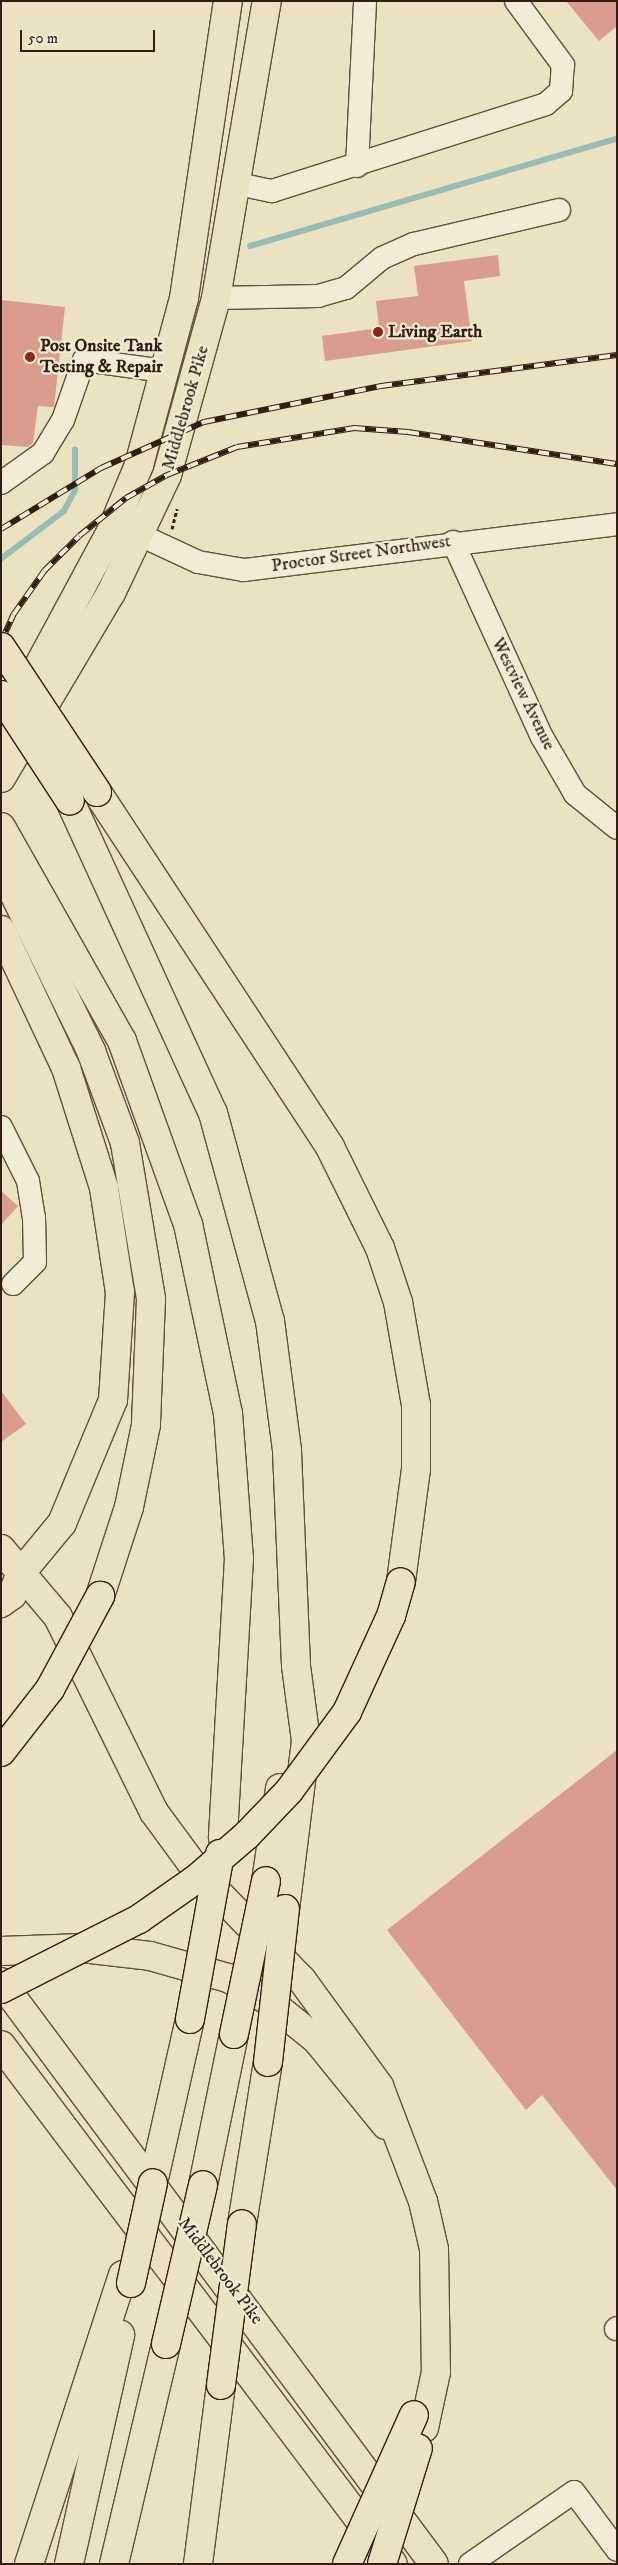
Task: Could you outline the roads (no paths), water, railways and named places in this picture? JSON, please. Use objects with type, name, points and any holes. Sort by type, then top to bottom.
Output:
[{"type":"main road","name":"Middlebrook Pike","points":[[1,778],[111,593],[140,535],[182,429],[216,298],[238,184],[267,1]]},
{"type":"main road","name":"Middlebrook Pike","points":[[1,736],[111,532],[139,465],[184,298],[227,9]]},
{"type":"main road","points":[[227,9],[230,73],[217,176],[238,184]]},
{"type":"main road","points":[[1,647],[330,1147],[380,1248],[398,1302],[416,1405],[416,1468],[401,1582],[391,1616],[347,1712],[289,1791],[247,1835],[195,1880],[139,1919],[1,1989]]},
{"type":"main road","points":[[1,696],[70,801],[214,1113],[243,1213],[270,1321],[287,1451],[296,1666],[306,1741],[268,2062],[242,2224],[198,2564]]},
{"type":"main road","points":[[1,827],[12,870],[91,1051],[125,1143],[151,1299],[146,1424],[129,1507],[100,1596],[50,1689],[1,1752]]},
{"type":"main road","points":[[12,870],[122,1041],[188,1224],[228,1413],[238,1558],[223,1838],[190,2019],[153,2183],[127,2279],[69,2564]]},
{"type":"main road","points":[[1,1603],[12,1595],[21,1573],[62,1523],[112,1400],[120,1292],[104,1188],[66,1068],[2,932]]},
{"type":"main road","points":[[1,1549],[58,1617],[154,1812],[198,1872],[302,1980],[379,2086],[403,2145],[434,2249],[436,2372],[419,2422],[382,2564]]},
{"type":"main road","points":[[114,2564],[203,2185],[266,1881],[296,1666]]},
{"type":"main road","points":[[1,1952],[61,1948],[150,1956],[228,1978],[266,1999],[316,2039],[403,2145]]},
{"type":"main road","name":"Middlebrook Pike","points":[[1,1982],[434,2564]]},
{"type":"main road","points":[[1,2045],[393,2564]]},
{"type":"main road","points":[[29,2564],[127,2279]]},
{"type":"main road","points":[[347,2564],[419,2422]]},
{"type":"street","points":[[357,166],[365,1]]},
{"type":"street","points":[[238,184],[272,190],[357,166],[529,111],[561,91],[563,65],[516,1]]},
{"type":"street","points":[[216,298],[318,296],[346,288],[382,258],[414,244],[558,210]]},
{"type":"street","points":[[1,483],[43,453],[62,420],[84,360],[164,371]]},
{"type":"street","name":"Proctor Street Northwest","points":[[111,532],[140,535],[198,562],[244,570],[453,542],[617,524]]},
{"type":"street","name":"Westview Avenue","points":[[453,542],[542,737],[575,794],[617,828]]},
{"type":"street","points":[[1,1127],[28,1181],[34,1217],[34,1262],[13,1284]]},
{"type":"street","points":[[470,2564],[574,2492],[617,2550]]},
{"type":"street","points":[[612,2564],[617,2561]]},
{"type":"waterway","points":[[250,246],[617,139]]},
{"type":"waterway","points":[[1,559],[64,511],[75,490],[75,450]]},
{"type":"railway","points":[[1,529],[101,468],[204,422],[381,386],[617,355]]},
{"type":"railway","points":[[1,642],[13,615],[44,571],[79,536],[126,498],[167,475],[237,447],[354,428],[408,432],[617,464]]},
{"type":"place","name":"Living Earth","points":[[378,332]]},
{"type":"place","name":"Post Onsite Tank Testing & Repair","points":[[30,357]]}]
